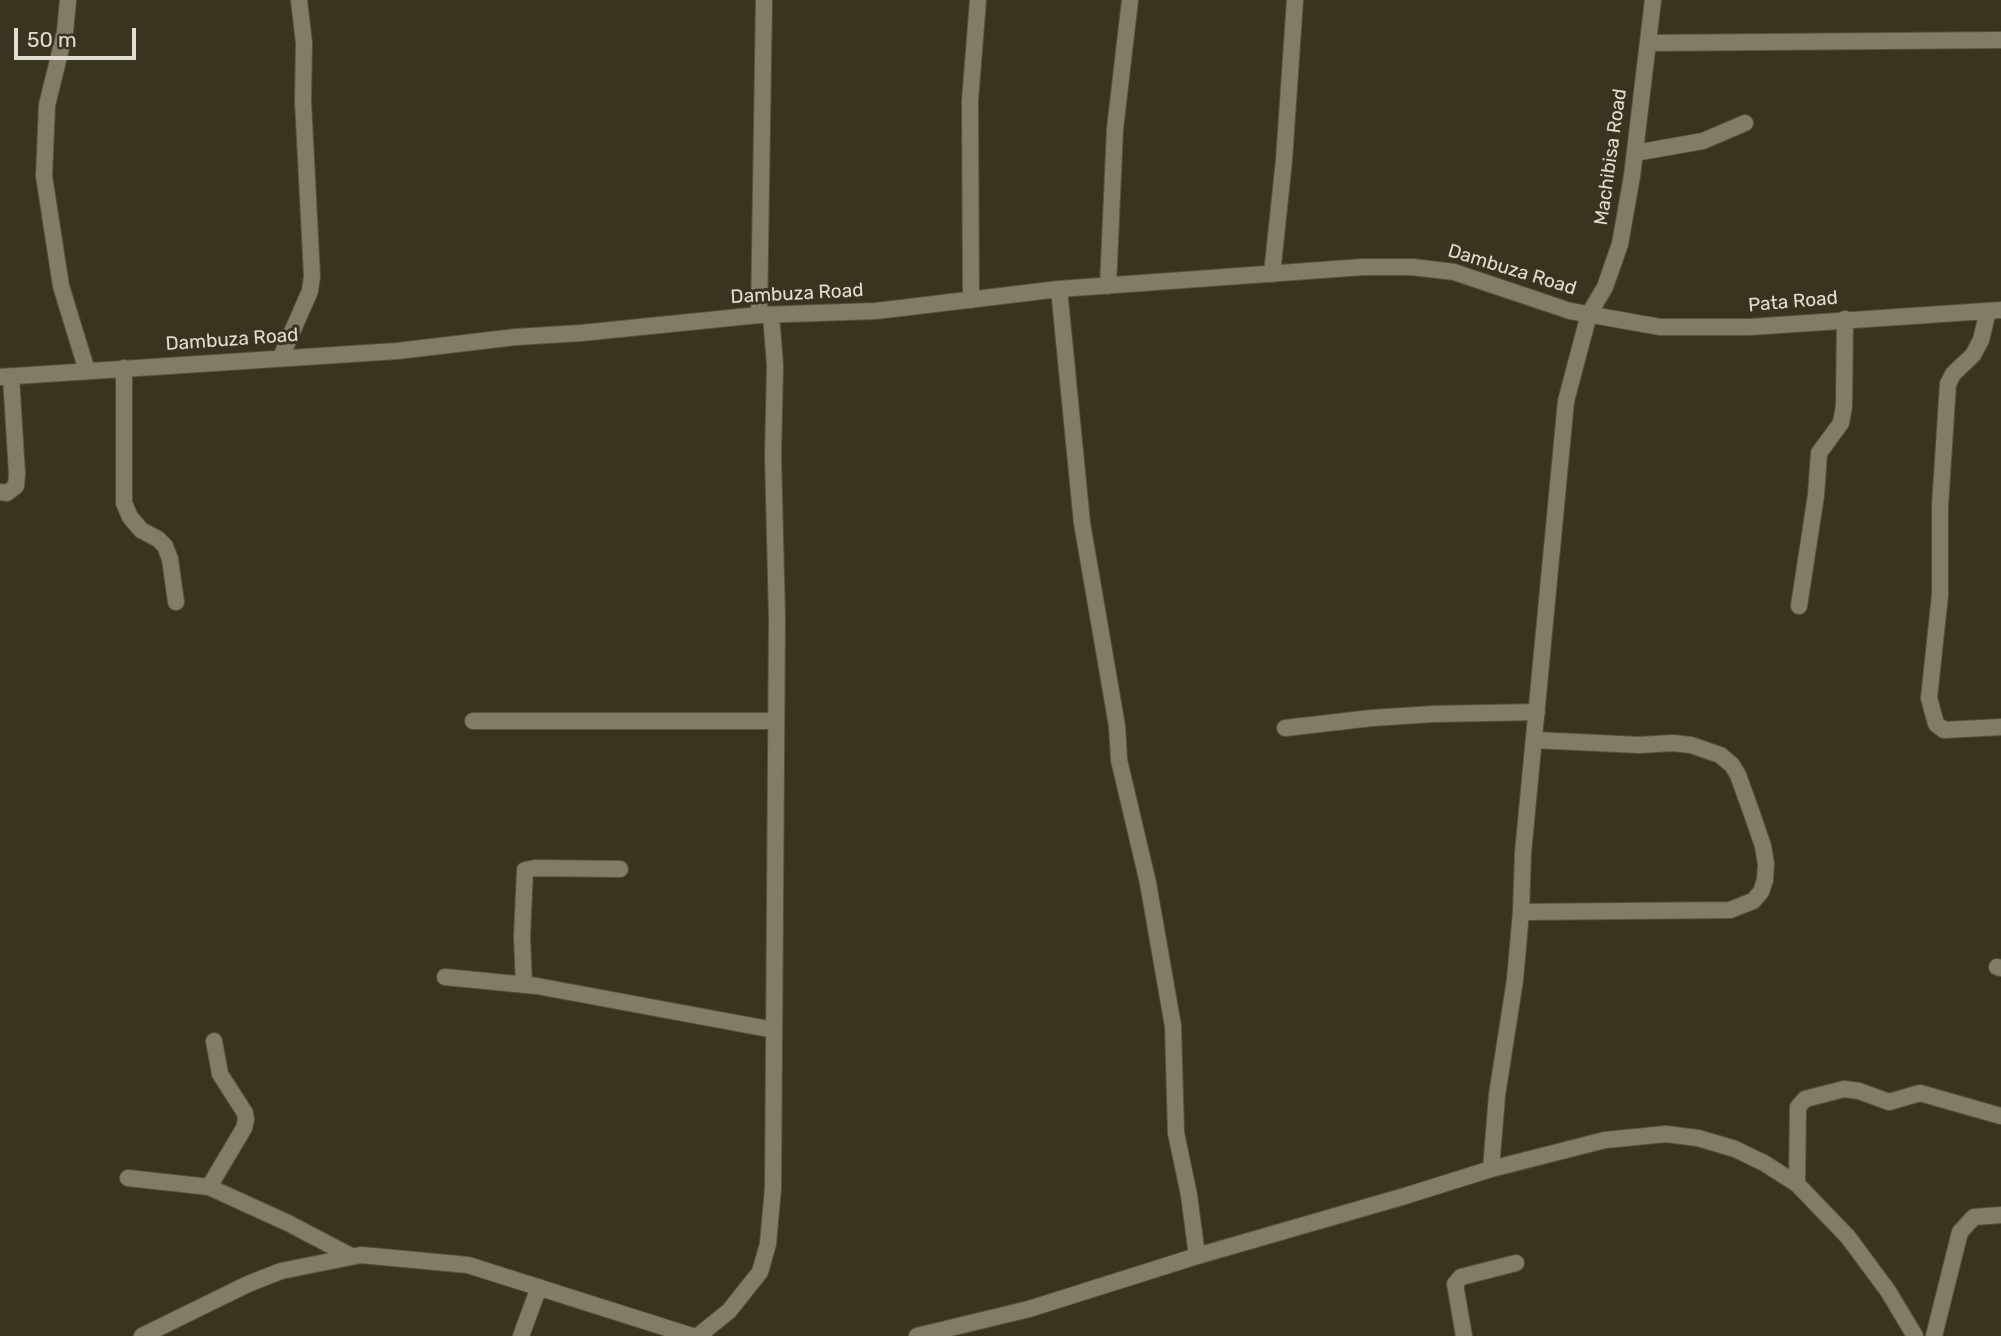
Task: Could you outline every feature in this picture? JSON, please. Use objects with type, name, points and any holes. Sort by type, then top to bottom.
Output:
[{"type":"street","points":[[68,0],[63,42],[47,105],[44,176],[61,286],[87,370]]},
{"type":"street","points":[[281,357],[310,291],[312,276],[303,101],[304,43],[299,0]]},
{"type":"street","points":[[698,1336],[737,1302],[757,1278],[768,1244],[773,1188],[777,617],[773,456],[775,366],[765,315],[764,0]]},
{"type":"street","points":[[971,300],[970,101],[978,0]]},
{"type":"street","points":[[1108,286],[1115,129],[1129,0]]},
{"type":"street","points":[[1272,274],[1284,160],[1295,0]]},
{"type":"street","name":"Machibisa Road","points":[[1491,1169],[1495,1116],[1509,1024],[1521,912],[1524,853],[1566,401],[1589,314],[1605,287],[1620,244],[1635,153],[1653,0]]},
{"type":"street","points":[[1648,43],[2001,40]]},
{"type":"street","points":[[1635,153],[1703,141],[1745,122]]},
{"type":"street","name":"Dambuza Road","points":[[6,376],[397,351],[516,337],[765,315],[876,311],[1059,289],[1363,267],[1439,269],[1485,282],[1537,302],[1589,314]]},
{"type":"street","points":[[1059,289],[1082,523],[1117,726],[1119,760],[1148,883],[1173,1026],[1172,1067],[1176,1133],[1189,1195],[1197,1256]]},
{"type":"street","points":[[1995,310],[1973,355],[1953,374],[1948,384],[1940,506],[1940,595],[1930,698],[1936,724],[1944,730],[2001,727]]},
{"type":"street","name":"Pata Road","points":[[1589,314],[1660,327],[1688,329],[1995,310]]},
{"type":"street","points":[[1799,606],[1816,495],[1819,453],[1841,424],[1844,406],[1845,319]]},
{"type":"street","points":[[124,368],[124,503],[130,517],[141,530],[158,539],[164,547],[170,559],[176,602]]},
{"type":"street","points":[[0,492],[7,493],[16,486],[17,474],[6,376]]},
{"type":"street","points":[[1285,728],[1408,715],[1537,712]]},
{"type":"street","points":[[473,721],[776,721]]},
{"type":"street","points":[[1521,912],[1730,909],[1754,901],[1761,892],[1766,864],[1763,846],[1738,775],[1732,765],[1720,755],[1691,744],[1639,745],[1534,740]]},
{"type":"street","points":[[524,985],[522,937],[525,870],[620,869]]},
{"type":"street","points":[[445,977],[524,985],[774,1031]]},
{"type":"street","points":[[209,1187],[244,1128],[246,1120],[245,1112],[220,1074],[214,1041]]},
{"type":"street","points":[[1797,1184],[1798,1107],[1805,1100],[1844,1089],[1859,1091],[1889,1102],[1920,1093],[2001,1116]]},
{"type":"street","points":[[917,1336],[1029,1309],[1491,1169],[1605,1140],[1666,1134],[1698,1138],[1735,1149],[1797,1184],[1848,1237],[1888,1291],[1915,1336]]},
{"type":"street","points":[[128,1178],[209,1187],[288,1223],[349,1255]]},
{"type":"street","points":[[1934,1336],[1960,1232],[1974,1217],[2001,1215]]},
{"type":"street","points":[[142,1336],[281,1270],[349,1255],[424,1259],[468,1265],[692,1336]]},
{"type":"street","points":[[1464,1336],[1455,1284],[1461,1277],[1516,1263]]},
{"type":"street","points":[[521,1336],[538,1287]]}]
